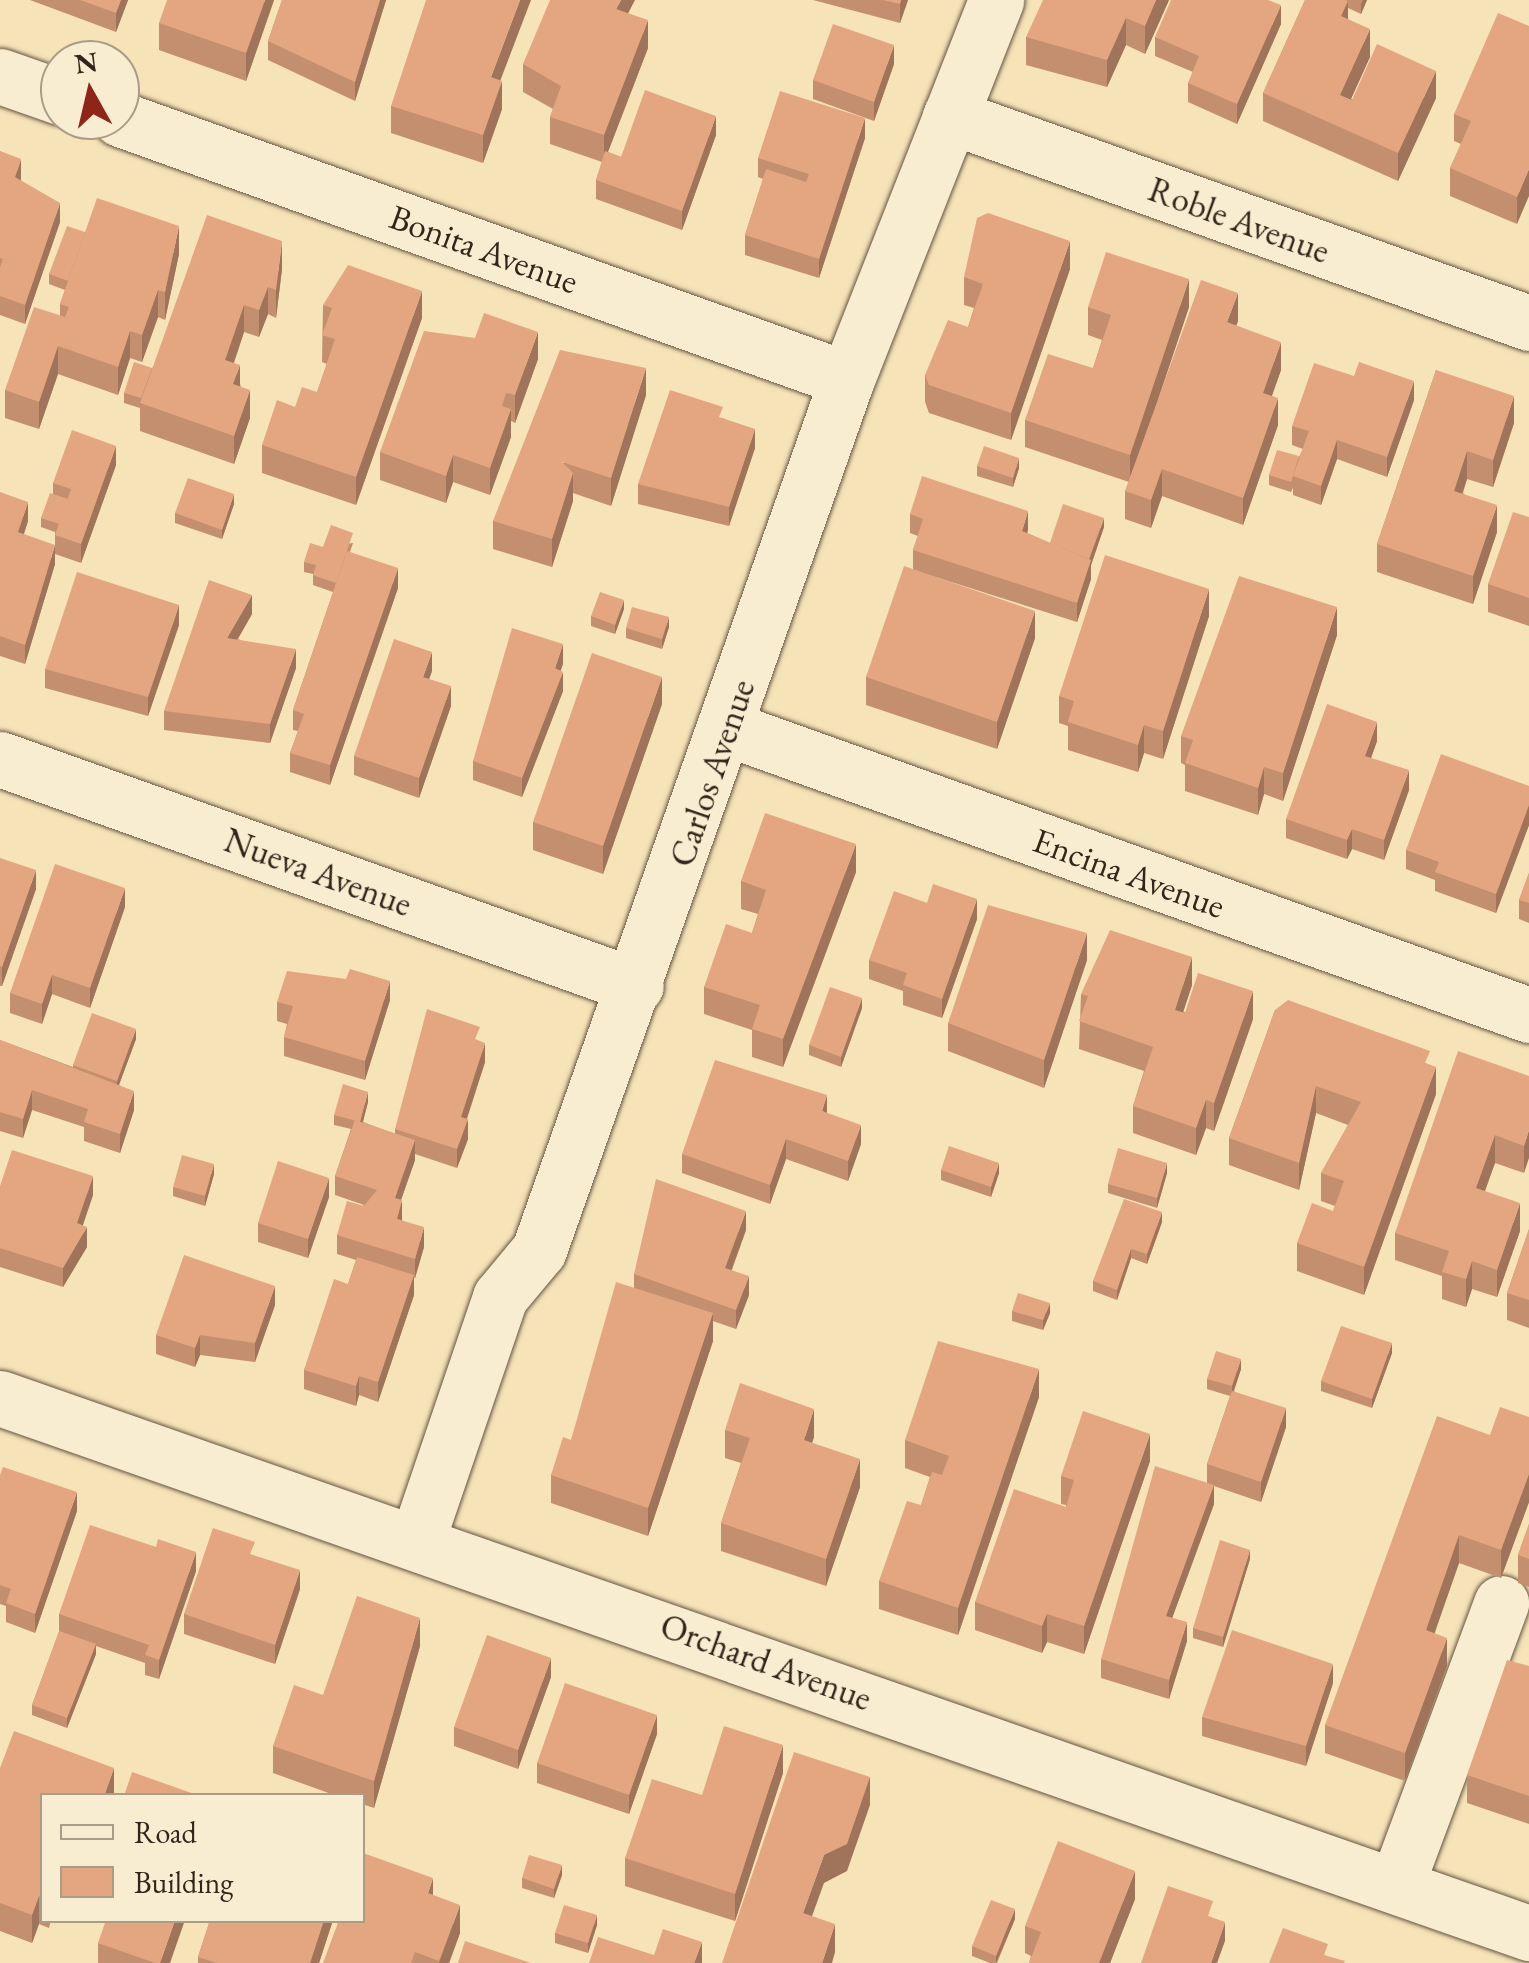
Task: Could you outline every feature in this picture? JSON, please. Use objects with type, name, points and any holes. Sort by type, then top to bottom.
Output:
[{"type":"street","name":"Carlos Avenue","points":[[418,1538],[500,1297],[540,1250],[729,730],[847,379],[996,0]]},
{"type":"street","points":[[0,76],[40,91]]},
{"type":"street","name":"Roble Avenue","points":[[950,116],[1529,323]]},
{"type":"street","name":"Bonita Avenue","points":[[140,126],[847,379]]},
{"type":"street","name":"Encina Avenue","points":[[729,730],[1529,1015]]},
{"type":"street","name":"Nueva Avenue","points":[[0,760],[636,986]]},
{"type":"street","name":"Orchard Avenue","points":[[0,1398],[418,1538],[1529,1934]]},
{"type":"street","points":[[1396,1886],[1500,1604]]},
{"type":"building","points":[[80,0],[121,0],[116,13]]},
{"type":"building","points":[[167,0],[265,0],[246,53],[159,23]]},
{"type":"building","points":[[282,0],[380,0],[355,82],[268,41]]},
{"type":"building","points":[[426,0],[520,0],[491,77],[502,81],[483,135],[391,106]]},
{"type":"building","points":[[550,0],[621,0],[616,9],[648,20],[604,135],[550,117],[561,86],[523,64]]},
{"type":"building","points":[[1043,0],[1156,0],[1145,26],[1126,18],[1107,60],[1026,37]]},
{"type":"building","points":[[1171,0],[1268,0],[1281,5],[1237,104],[1188,83],[1199,56],[1155,37]]},
{"type":"building","points":[[1305,0],[1348,1],[1341,16],[1370,29],[1340,95],[1352,100],[1377,44],[1436,71],[1398,153],[1263,93]]},
{"type":"building","points":[[1498,13],[1529,26],[1529,169],[1517,197],[1450,168],[1471,121],[1454,114]]},
{"type":"building","points":[[833,24],[894,45],[874,102],[813,80]]},
{"type":"building","points":[[645,90],[716,116],[682,211],[596,180],[605,151],[621,157]]},
{"type":"building","points":[[780,91],[865,118],[819,259],[745,235],[766,169],[806,182],[809,174],[758,158]]},
{"type":"building","points":[[0,151],[21,159],[15,177],[60,203],[25,305],[0,296]]},
{"type":"building","points":[[97,198],[179,226],[165,292],[158,290],[142,335],[130,331],[118,367],[58,346],[39,402],[5,390],[34,307],[65,317],[69,307],[60,304]]},
{"type":"building","points":[[988,213],[1070,241],[1011,413],[929,385],[925,375],[948,320],[968,327],[983,284],[964,277],[977,218]]},
{"type":"building","points":[[207,215],[282,241],[276,290],[268,287],[259,310],[244,305],[225,360],[240,365],[233,384],[250,390],[234,436],[140,403]]},
{"type":"building","points":[[67,226],[85,232],[68,281],[49,274]]},
{"type":"building","points":[[1106,252],[1189,279],[1130,455],[1025,420],[1048,354],[1093,368],[1111,315],[1088,307]]},
{"type":"building","points":[[348,265],[422,291],[356,477],[262,445],[277,400],[295,407],[302,387],[317,392],[335,339],[322,335],[332,308],[323,305]]},
{"type":"building","points":[[1201,280],[1238,293],[1227,322],[1281,342],[1263,393],[1278,398],[1243,498],[1162,469],[1151,500],[1125,491]]},
{"type":"building","points":[[484,313],[538,332],[515,395],[506,393],[502,406],[511,409],[490,468],[453,455],[446,476],[380,452],[424,331],[475,338]]},
{"type":"building","points":[[560,350],[646,368],[611,478],[562,462],[573,473],[552,539],[493,521]]},
{"type":"building","points":[[134,362],[152,368],[141,398],[124,393]]},
{"type":"building","points":[[1359,362],[1414,381],[1387,457],[1337,440],[1321,486],[1293,476],[1309,431],[1292,426],[1314,363],[1354,376]]},
{"type":"building","points":[[1436,370],[1514,396],[1493,460],[1467,451],[1454,491],[1497,505],[1473,576],[1377,544]]},
{"type":"building","points":[[670,390],[723,407],[719,417],[755,429],[729,507],[638,484]]},
{"type":"building","points":[[72,430],[116,446],[81,544],[55,535],[71,489],[53,483]]},
{"type":"building","points":[[984,446],[1019,458],[1013,478],[977,466]]},
{"type":"building","points":[[1277,450],[1299,456],[1291,482],[1269,475]]},
{"type":"building","points":[[922,476],[1028,511],[1022,531],[1091,560],[1077,603],[913,550],[923,519],[910,514]]},
{"type":"building","points":[[188,478],[234,494],[222,530],[175,513]]},
{"type":"building","points":[[0,492],[28,502],[18,532],[55,545],[25,645],[0,636]]},
{"type":"building","points":[[50,493],[68,499],[59,524],[41,518]]},
{"type":"building","points":[[1063,504],[1104,518],[1089,559],[1050,543]]},
{"type":"building","points":[[1513,512],[1529,517],[1529,598],[1488,584]]},
{"type":"building","points":[[331,525],[353,533],[336,583],[313,575],[316,565],[304,562],[310,543],[323,547]]},
{"type":"building","points":[[347,551],[398,568],[330,765],[290,753],[304,714],[293,710]]},
{"type":"building","points":[[1105,555],[1209,589],[1163,731],[1144,725],[1138,745],[1068,722],[1074,701],[1059,696]]},
{"type":"building","points":[[904,566],[1035,611],[997,722],[866,677]]},
{"type":"building","points":[[77,572],[179,605],[148,697],[45,669]]},
{"type":"building","points":[[1239,576],[1337,607],[1283,773],[1264,767],[1258,788],[1185,763],[1193,740],[1181,736]]},
{"type":"building","points":[[209,580],[252,595],[227,638],[296,649],[270,724],[164,711]]},
{"type":"building","points":[[600,592],[624,600],[615,625],[591,616]]},
{"type":"building","points":[[632,607],[669,617],[662,639],[626,628]]},
{"type":"building","points":[[512,628],[563,644],[555,668],[563,672],[522,778],[473,761]]},
{"type":"building","points":[[394,639],[432,652],[423,677],[451,686],[419,778],[354,756]]},
{"type":"building","points":[[592,653],[662,677],[603,846],[533,822]]},
{"type":"building","points":[[1327,704],[1377,722],[1365,756],[1409,770],[1384,840],[1352,829],[1347,840],[1286,819]]},
{"type":"building","points":[[1441,754],[1529,786],[1529,805],[1496,894],[1435,872],[1439,862],[1406,850]]},
{"type":"building","points":[[765,813],[856,844],[783,1039],[752,1029],[760,1005],[704,987],[726,924],[752,933],[766,890],[741,881]]},
{"type":"building","points":[[0,858],[36,870],[2,967],[0,966]]},
{"type":"building","points":[[55,864],[125,888],[90,988],[52,975],[42,1004],[10,993]]},
{"type":"building","points":[[1529,873],[1529,903],[1519,900]]},
{"type":"building","points":[[933,884],[977,899],[942,999],[903,985],[907,973],[869,960],[894,891],[927,903]]},
{"type":"building","points":[[988,905],[1087,933],[1044,1060],[948,1023]]},
{"type":"building","points":[[1110,930],[1192,957],[1175,1010],[1185,1013],[1198,973],[1253,991],[1214,1103],[1206,1100],[1196,1128],[1133,1106],[1153,1047],[1079,1021],[1088,996],[1081,994]]},
{"type":"building","points":[[350,969],[390,981],[365,1061],[284,1037],[293,1006],[277,1002],[287,971],[346,979]]},
{"type":"building","points":[[830,987],[862,998],[841,1057],[809,1045]]},
{"type":"building","points":[[1288,1000],[1430,1051],[1425,1063],[1436,1067],[1364,1267],[1297,1243],[1312,1203],[1333,1211],[1344,1181],[1321,1173],[1361,1102],[1316,1086],[1299,1163],[1229,1138],[1275,1010]]},
{"type":"building","points":[[427,1009],[480,1027],[475,1039],[485,1043],[461,1117],[468,1119],[457,1149],[395,1129]]},
{"type":"building","points":[[92,1013],[136,1029],[117,1081],[73,1065]]},
{"type":"building","points":[[0,1040],[134,1091],[120,1134],[84,1122],[88,1109],[32,1090],[23,1119],[0,1112]]},
{"type":"building","points":[[1458,1051],[1529,1076],[1529,1130],[1524,1146],[1495,1135],[1476,1188],[1520,1203],[1497,1270],[1472,1261],[1466,1279],[1442,1272],[1449,1251],[1395,1233]]},
{"type":"building","points":[[715,1060],[827,1095],[822,1111],[861,1125],[848,1161],[786,1139],[770,1185],[682,1154]]},
{"type":"building","points":[[343,1084],[368,1092],[360,1122],[334,1115]]},
{"type":"building","points":[[355,1120],[415,1140],[395,1198],[402,1200],[397,1219],[424,1227],[415,1259],[337,1235],[347,1201],[364,1206],[377,1190],[335,1176]]},
{"type":"building","points":[[949,1146],[999,1163],[991,1187],[941,1170]]},
{"type":"building","points":[[1118,1148],[1167,1163],[1157,1198],[1108,1184]]},
{"type":"building","points":[[12,1150],[93,1176],[77,1223],[87,1227],[63,1268],[0,1248],[0,1186]]},
{"type":"building","points":[[182,1155],[214,1164],[205,1196],[173,1187]]},
{"type":"building","points":[[278,1161],[329,1178],[308,1239],[258,1223]]},
{"type":"building","points":[[656,1179],[746,1211],[725,1268],[749,1276],[736,1310],[634,1274]]},
{"type":"building","points":[[1124,1199],[1162,1212],[1147,1254],[1131,1249],[1117,1290],[1093,1281]]},
{"type":"building","points":[[1529,1229],[1529,1300],[1507,1293]]},
{"type":"building","points":[[184,1255],[275,1286],[255,1343],[200,1335],[195,1348],[156,1335]]},
{"type":"building","points":[[357,1257],[414,1275],[378,1382],[359,1376],[356,1386],[304,1370],[334,1279],[348,1284]]},
{"type":"building","points":[[616,1282],[713,1313],[648,1508],[551,1475],[563,1437],[571,1440]]},
{"type":"building","points":[[1018,1293],[1050,1303],[1043,1320],[1012,1311]]},
{"type":"building","points":[[1341,1326],[1392,1343],[1372,1399],[1321,1381]]},
{"type":"building","points":[[938,1341],[1039,1369],[958,1608],[879,1581],[907,1501],[921,1505],[932,1472],[942,1475],[949,1456],[905,1440]]},
{"type":"building","points":[[1216,1351],[1241,1359],[1232,1386],[1207,1379]]},
{"type":"building","points":[[740,1383],[814,1409],[804,1440],[860,1459],[826,1559],[721,1523],[750,1438],[725,1430]]},
{"type":"building","points":[[1232,1391],[1286,1408],[1261,1482],[1207,1464]]},
{"type":"building","points":[[1500,1407],[1529,1417],[1529,1474],[1501,1550],[1459,1535],[1426,1630],[1447,1638],[1405,1753],[1325,1725],[1437,1416],[1490,1435]]},
{"type":"building","points":[[1083,1411],[1150,1434],[1084,1626],[1047,1614],[1042,1626],[975,1602],[1014,1489],[1066,1507],[1074,1480],[1061,1476]]},
{"type":"building","points":[[1155,1466],[1214,1485],[1166,1616],[1187,1622],[1169,1680],[1101,1659]]},
{"type":"building","points":[[3,1467],[77,1492],[35,1614],[6,1603],[11,1589],[0,1585]]},
{"type":"building","points":[[1529,1524],[1529,1559],[1518,1555]]},
{"type":"building","points":[[90,1525],[156,1547],[158,1539],[196,1552],[159,1660],[145,1655],[149,1645],[59,1614]]},
{"type":"building","points":[[213,1528],[255,1542],[250,1554],[300,1570],[275,1645],[184,1614]]},
{"type":"building","points":[[1220,1540],[1250,1550],[1223,1637],[1193,1628]]},
{"type":"building","points":[[357,1596],[420,1618],[374,1781],[273,1746],[294,1685],[323,1695]]},
{"type":"building","points":[[1232,1630],[1333,1664],[1306,1746],[1202,1717]]},
{"type":"building","points":[[59,1631],[96,1644],[67,1718],[32,1705]]},
{"type":"building","points":[[487,1635],[551,1658],[518,1750],[454,1727]]},
{"type":"building","points":[[1507,1660],[1529,1666],[1529,1796],[1467,1775]]},
{"type":"building","points":[[565,1683],[657,1715],[629,1795],[537,1763]]},
{"type":"building","points":[[724,1726],[783,1745],[735,1894],[625,1858],[652,1779],[702,1795]]},
{"type":"building","points":[[14,1731],[114,1768],[105,1793],[40,1793],[40,1896],[32,1915],[0,1903],[0,1768]]},
{"type":"building","points":[[794,1752],[870,1777],[847,1844],[824,1855],[803,1913],[835,1924],[822,1963],[722,1963]]},
{"type":"building","points":[[132,1772],[192,1793],[125,1793]]},
{"type":"building","points":[[1058,1841],[1135,1871],[1099,1963],[1029,1963],[1041,1932],[1025,1926]]},
{"type":"building","points":[[365,1854],[433,1878],[428,1893],[460,1905],[439,1961],[415,1952],[411,1963],[323,1963],[338,1923],[365,1923]]},
{"type":"building","points":[[529,1855],[562,1865],[554,1889],[522,1878]]},
{"type":"building","points":[[1168,1886],[1213,1901],[1208,1916],[1225,1922],[1211,1963],[1141,1963]]},
{"type":"building","points":[[991,1900],[1015,1909],[996,1956],[972,1946]]},
{"type":"building","points":[[564,1905],[597,1915],[588,1943],[555,1933]]},
{"type":"building","points":[[105,1923],[174,1923],[160,1963],[98,1943]]},
{"type":"building","points":[[209,1923],[323,1923],[310,1963],[217,1963],[198,1957]]},
{"type":"building","points":[[1283,1928],[1328,1944],[1324,1955],[1344,1963],[1269,1963]]},
{"type":"building","points":[[663,1929],[702,1942],[694,1963],[589,1963],[598,1937],[654,1955]]},
{"type":"building","points":[[465,1941],[531,1963],[458,1963]]}]
